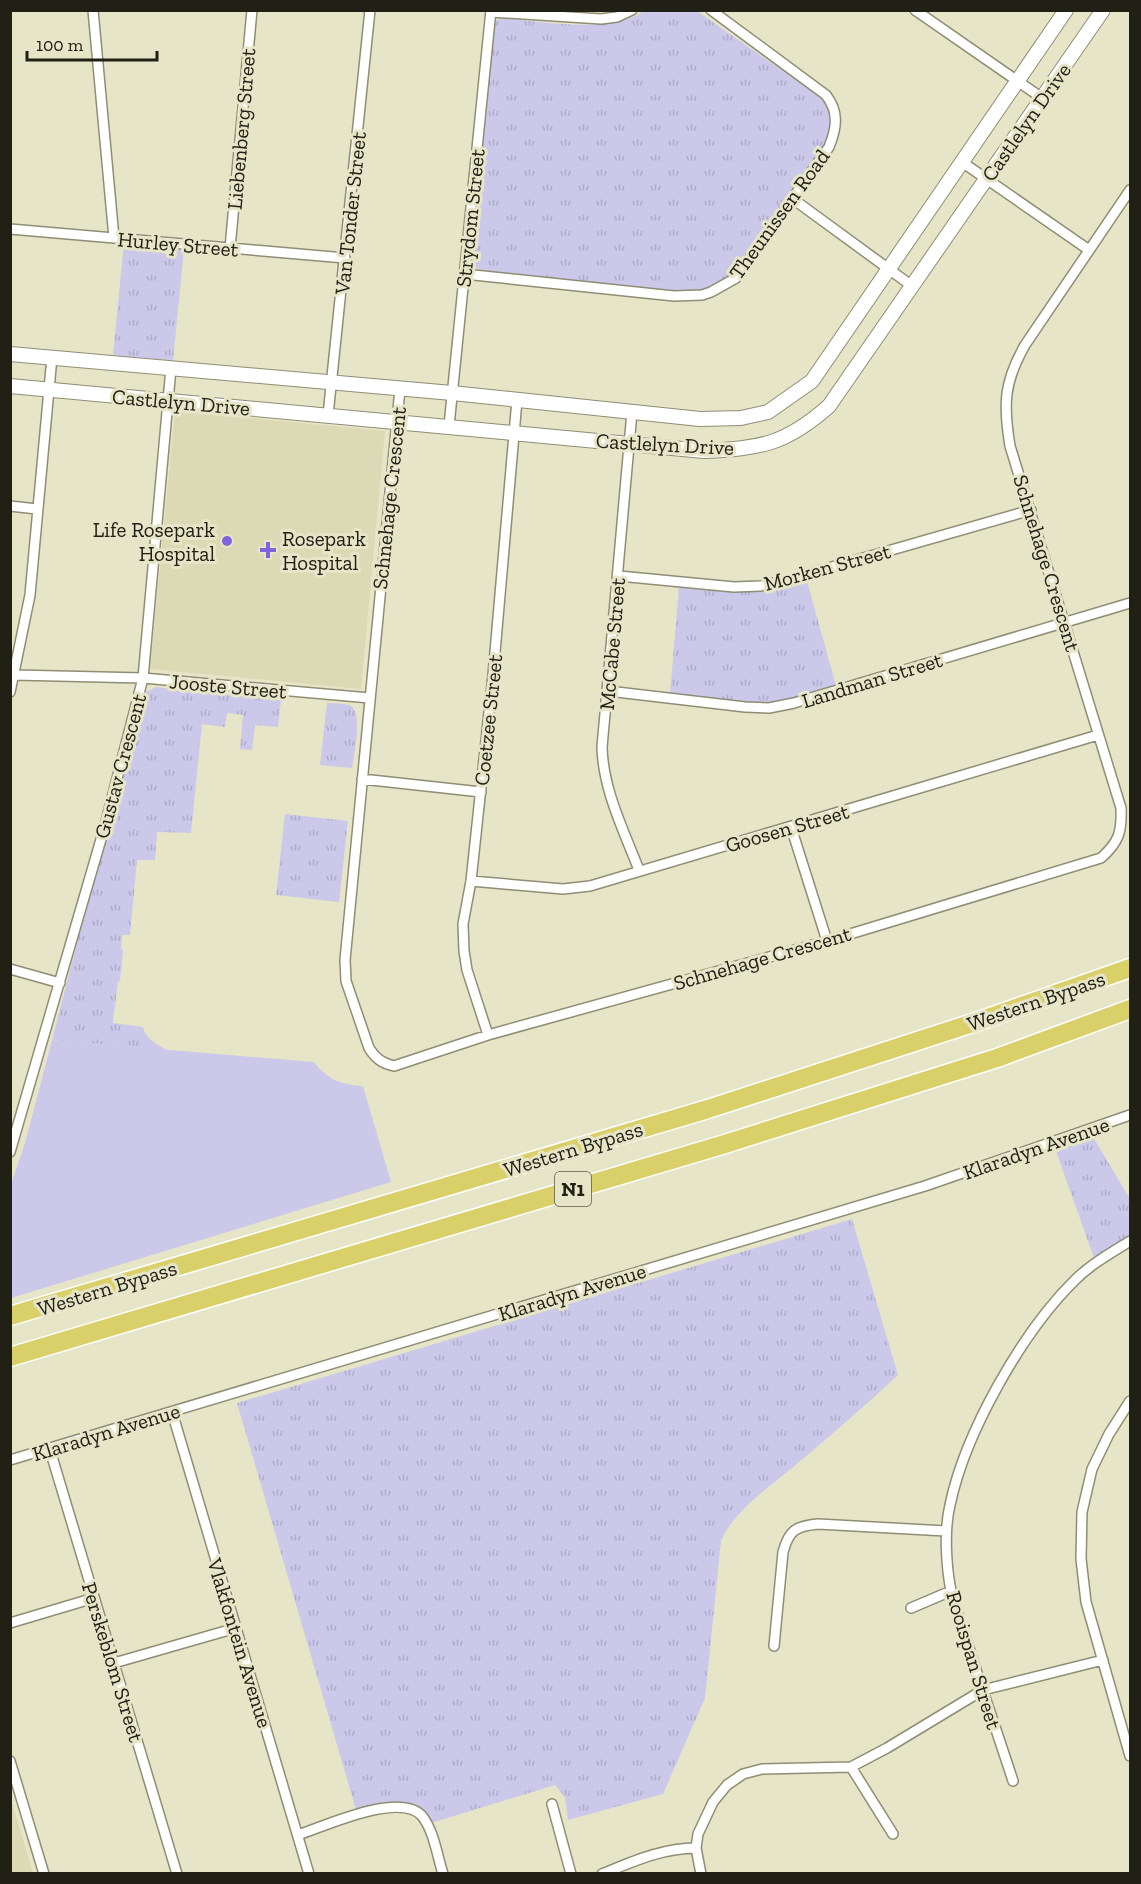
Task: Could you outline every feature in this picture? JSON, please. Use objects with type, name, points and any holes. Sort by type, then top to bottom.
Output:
[{"type":"highway","name":"Western Bypass","points":[[10,1316],[708,1110],[982,1020],[1131,968]]},
{"type":"highway","name":"Western Bypass","points":[[10,1357],[724,1144],[997,1058],[1131,1009]]},
{"type":"street","points":[[93,10],[114,238]]},
{"type":"street","name":"Liebenberg Street","points":[[230,248],[252,10]]},
{"type":"street","name":"Van Tonder Street","points":[[328,415],[370,10]]},
{"type":"street","points":[[491,11],[601,19],[617,17],[632,10]]},
{"type":"street","name":"Theunissen Road","points":[[464,274],[674,296],[702,295],[736,278],[830,147],[836,130],[837,117],[826,94],[711,10]]},
{"type":"street","points":[[915,10],[1042,98]]},
{"type":"street","name":"Castlelyn Drive","points":[[10,386],[704,451],[770,444],[811,422],[829,406],[1103,10]]},
{"type":"street","name":"Strydom Street","points":[[449,426],[491,11]]},
{"type":"street","name":"Castlelyn Drive","points":[[10,354],[452,393],[700,419],[741,418],[768,412],[812,381],[1065,12]]},
{"type":"street","points":[[962,162],[1089,250]]},
{"type":"street","name":"Schnehage Crescent","points":[[400,389],[345,960],[346,981],[369,1048],[381,1062],[394,1066],[488,1035],[827,941],[1101,858],[1118,839],[1122,825],[1121,808],[1010,446],[1005,418],[1012,367],[1131,190]]},
{"type":"street","points":[[793,199],[912,286]]},
{"type":"street","name":"Hurley Street","points":[[10,229],[345,258]]},
{"type":"street","points":[[10,692],[30,595],[52,357]]},
{"type":"street","name":"Gustav Crescent","points":[[10,1152],[104,829],[143,678],[171,368]]},
{"type":"street","name":"Coetzee Street","points":[[488,1035],[467,970],[463,924],[471,881],[481,792],[517,400]]},
{"type":"street","name":"McCabe Street","points":[[632,412],[602,747],[609,787],[639,870]]},
{"type":"street","points":[[10,506],[37,509]]},
{"type":"street","name":"Morken Street","points":[[619,576],[735,587],[761,586],[1031,510]]},
{"type":"street","name":"Landman Street","points":[[608,691],[769,708],[794,703],[1131,603]]},
{"type":"street","name":"Jooste Street","points":[[15,675],[143,678],[370,698]]},
{"type":"street","name":"Goosen Street","points":[[471,881],[563,889],[591,886],[1098,735]]},
{"type":"street","points":[[362,779],[481,792]]},
{"type":"street","points":[[791,827],[827,941]]},
{"type":"street","points":[[10,969],[60,983]]},
{"type":"street","name":"Klaradyn Avenue","points":[[10,1460],[50,1450],[925,1186],[1131,1115]]},
{"type":"street","name":"Rooispan Street","points":[[1013,1781],[951,1591],[946,1530],[949,1506],[961,1466],[985,1411],[1009,1367],[1047,1312],[1075,1280],[1095,1263],[1131,1241]]},
{"type":"street","points":[[1131,1401],[1109,1434],[1092,1469],[1082,1512],[1081,1559],[1085,1591],[1131,1756]]},
{"type":"street","name":"Vlakfontein Avenue","points":[[172,1412],[309,1874]]},
{"type":"street","name":"Perskeblom Street","points":[[50,1450],[177,1874]]},
{"type":"street","points":[[774,1646],[783,1552],[787,1539],[795,1529],[818,1524],[946,1530]]},
{"type":"street","points":[[911,1608],[951,1591]]},
{"type":"street","points":[[10,1623],[94,1598]]},
{"type":"street","points":[[114,1663],[236,1628]]},
{"type":"street","points":[[701,1874],[696,1848],[698,1834],[713,1802],[727,1785],[743,1774],[762,1769],[851,1767],[983,1690],[1103,1660]]},
{"type":"street","points":[[10,1761],[44,1874]]},
{"type":"street","points":[[851,1767],[893,1834]]},
{"type":"street","points":[[552,1804],[571,1874]]},
{"type":"street","points":[[297,1835],[383,1807],[409,1807],[424,1818],[430,1830],[442,1874]]},
{"type":"street","points":[[602,1874],[659,1852],[696,1848]]},
{"type":"shaded area","name":"Rosepark Hospital","points":[[175,411],[385,431],[361,689],[150,669]]},
{"type":"shaded area","points":[[11,1799],[33,1873],[11,1873]]},
{"type":"green space","points":[[644,11],[697,11],[822,98],[831,120],[826,144],[733,277],[697,294],[673,294],[482,271],[473,266],[470,258],[492,26],[497,20],[503,18],[556,24],[596,24],[631,18]]},
{"type":"green space","points":[[124,243],[184,249],[173,361],[113,355]]},
{"type":"green space","points":[[807,581],[836,686],[785,701],[756,704],[731,703],[670,694],[679,587],[763,592]]},
{"type":"green space","points":[[156,687],[281,700],[278,727],[255,725],[252,750],[240,749],[243,715],[227,713],[225,727],[202,724],[191,833],[157,832],[155,860],[137,860],[130,935],[122,935],[120,981],[118,981],[113,1023],[143,1027],[149,1038],[167,1050],[52,1040],[140,699],[146,692]]},
{"type":"green space","points":[[327,703],[349,705],[355,710],[357,735],[352,768],[320,765]]},
{"type":"green space","points":[[285,814],[348,821],[339,902],[276,895]]},
{"type":"green space","points":[[52,1040],[314,1062],[336,1080],[363,1086],[391,1182],[11,1298],[11,1184],[25,1143]]},
{"type":"green space","points":[[1093,1137],[1130,1199],[1130,1235],[1094,1258],[1056,1151]]},
{"type":"green space","points":[[852,1219],[898,1375],[755,1499],[727,1530],[721,1541],[705,1698],[663,1794],[568,1820],[565,1797],[555,1785],[431,1823],[414,1806],[357,1813],[237,1403]]},
{"type":"place","name":"Life Rosepark Hospital","points":[[227,541]]},
{"type":"place","name":"Rosepark Hospital","points":[[268,550]]}]
